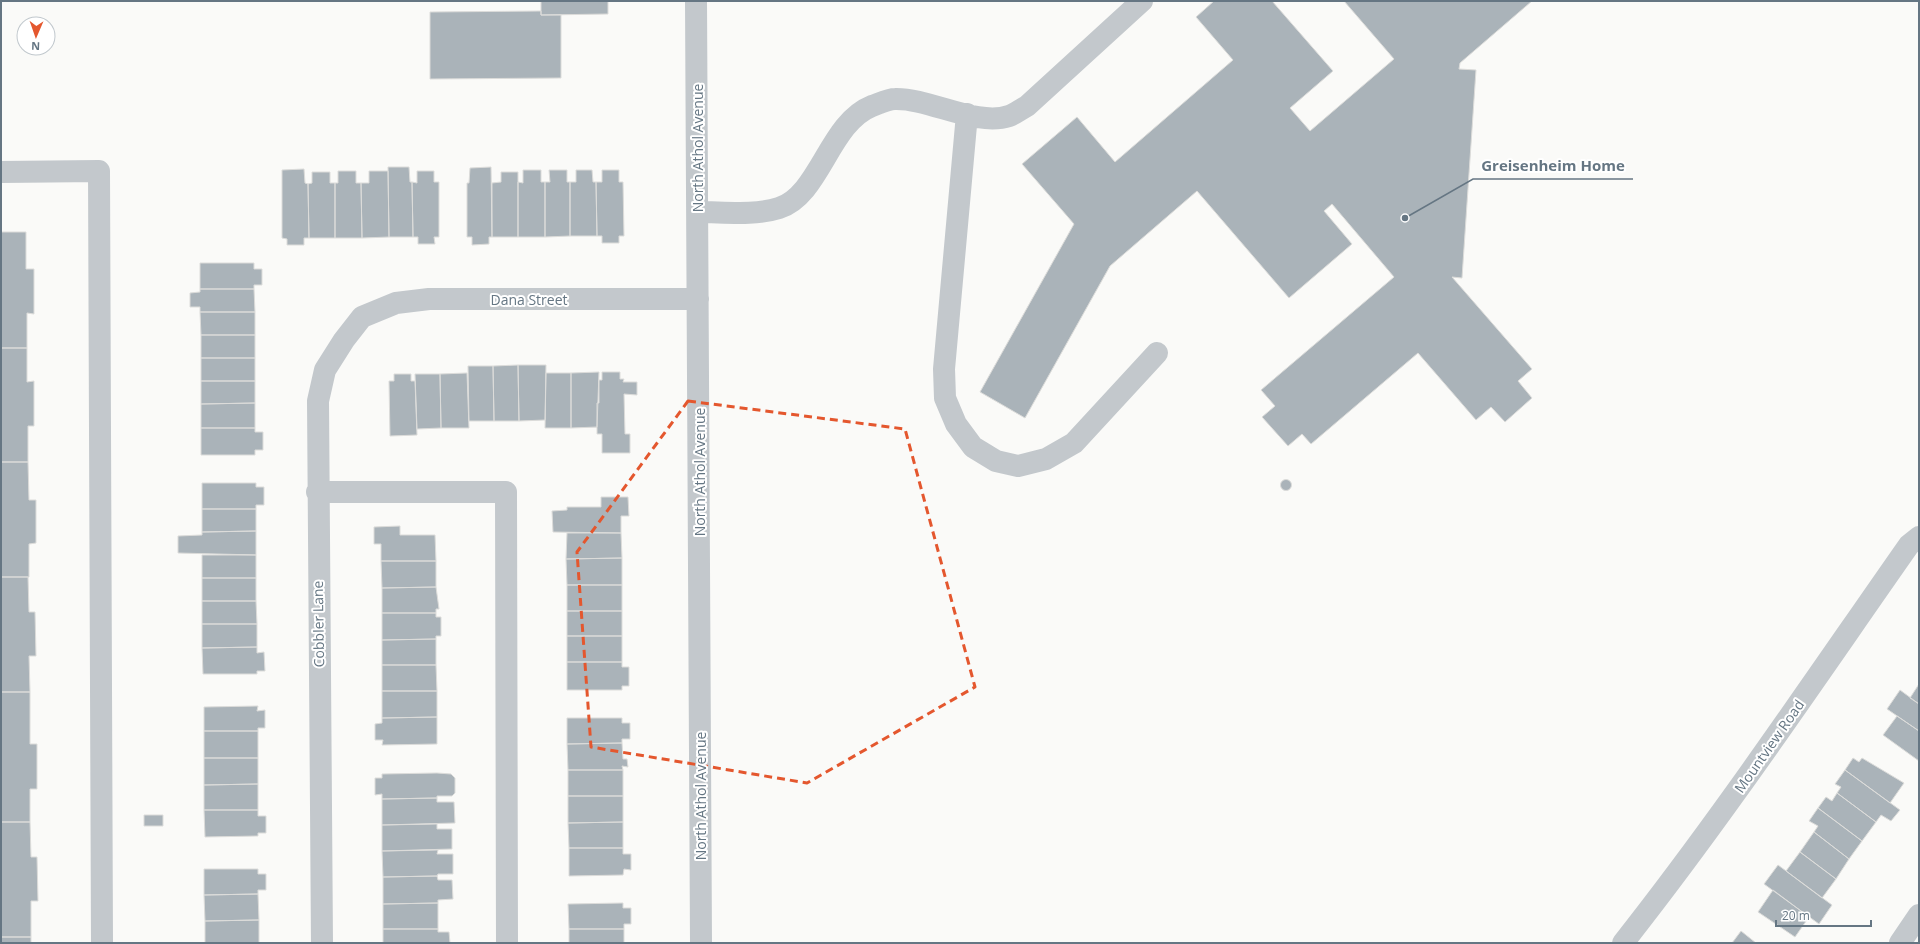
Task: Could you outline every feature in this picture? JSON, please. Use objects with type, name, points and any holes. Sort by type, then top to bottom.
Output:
[{"type":"street","name":"North Athol Avenue","points":[[696,1],[701,943]]},
{"type":"street","points":[[698,212],[759,212],[781,207],[798,195],[812,178],[835,140],[851,119],[870,107],[894,99],[925,103],[989,118],[1008,116],[1027,106],[1142,1]]},
{"type":"street","points":[[967,114],[944,369],[945,398],[956,424],[973,447],[996,461],[1018,466],[1046,459],[1074,442],[1157,353]]},
{"type":"street","points":[[1,172],[99,171],[102,943]]},
{"type":"street","name":"Dana Street","points":[[362,316],[396,303],[429,299],[698,299]]},
{"type":"street","name":"Cobbler Lane","points":[[322,943],[317,492],[318,401],[325,370],[344,340],[362,316]]},
{"type":"street","points":[[317,492],[506,492],[507,943]]},
{"type":"street","name":"Mountview Road","points":[[1623,943],[1723,811],[1914,541]]},
{"type":"street","points":[[1900,943],[1919,915]]},
{"type":"highlighted area","points":[[688,401],[905,429],[975,687],[807,783],[591,747],[577,552]]},
{"type":"building","points":[[541,1],[608,1],[608,14],[541,15]]},
{"type":"building","points":[[1214,1],[1272,1],[1333,71],[1290,108],[1310,131],[1394,59],[1344,1],[1532,1],[1460,63],[1459,69],[1476,70],[1462,278],[1452,277],[1532,369],[1518,381],[1532,398],[1505,422],[1491,407],[1476,420],[1418,353],[1311,444],[1302,434],[1288,446],[1262,417],[1275,406],[1261,390],[1394,277],[1332,204],[1324,211],[1352,244],[1289,298],[1197,191],[1110,266],[1025,418],[980,392],[1074,224],[1022,164],[1077,117],[1115,162],[1233,60],[1196,17]]},
{"type":"building","points":[[541,11],[541,15],[561,15],[561,78],[430,79],[430,12]]},
{"type":"building","points":[[388,167],[409,167],[410,182],[412,182],[413,237],[389,237]]},
{"type":"building","points":[[491,167],[492,237],[489,237],[489,244],[472,245],[472,237],[467,237],[467,183],[469,183],[470,168]]},
{"type":"building","points":[[304,169],[305,183],[308,184],[309,238],[304,238],[304,245],[287,245],[287,239],[282,238],[282,170]]},
{"type":"building","points":[[523,170],[541,170],[541,182],[545,182],[545,237],[518,237],[518,182],[523,183]]},
{"type":"building","points":[[549,170],[567,170],[567,182],[570,182],[570,236],[545,237],[545,182],[550,182]]},
{"type":"building","points":[[576,170],[592,170],[593,182],[596,182],[597,236],[570,236],[570,182],[576,182]]},
{"type":"building","points":[[602,170],[619,170],[619,182],[623,182],[624,236],[619,236],[619,243],[602,243],[602,236],[597,236],[596,182],[602,182]]},
{"type":"building","points":[[338,171],[356,171],[356,183],[361,183],[362,238],[335,238],[335,183],[338,183]]},
{"type":"building","points":[[369,171],[388,171],[389,237],[362,238],[361,183],[369,183]]},
{"type":"building","points":[[417,171],[434,171],[434,182],[439,182],[439,237],[434,237],[435,244],[418,244],[418,237],[413,237],[412,182],[417,183]]},
{"type":"building","points":[[312,172],[330,172],[330,183],[335,183],[335,238],[309,238],[308,184],[312,183]]},
{"type":"building","points":[[501,172],[518,172],[518,237],[492,237],[492,183],[501,182]]},
{"type":"building","points":[[1,232],[26,232],[26,269],[34,269],[34,314],[27,313],[27,348],[1,348]]},
{"type":"building","points":[[200,263],[254,263],[254,269],[262,269],[262,285],[254,285],[254,289],[200,289]]},
{"type":"building","points":[[200,289],[254,289],[255,312],[200,312],[200,307],[190,307],[190,293],[200,292]]},
{"type":"building","points":[[200,312],[255,312],[255,335],[201,335]]},
{"type":"building","points":[[201,335],[255,335],[255,358],[201,358]]},
{"type":"building","points":[[1,348],[27,348],[27,382],[34,381],[34,426],[28,426],[28,462],[1,462]]},
{"type":"building","points":[[201,358],[255,358],[255,381],[201,381]]},
{"type":"building","points":[[518,365],[546,365],[545,420],[519,421]]},
{"type":"building","points":[[518,365],[519,421],[494,421],[493,366]]},
{"type":"building","points":[[468,366],[493,366],[494,421],[469,421]]},
{"type":"building","points":[[599,372],[597,427],[571,428],[571,373]]},
{"type":"building","points":[[602,372],[620,372],[620,379],[624,379],[623,382],[637,382],[637,395],[624,394],[625,434],[630,434],[630,453],[602,453],[602,434],[597,434],[597,403],[599,403],[599,380],[602,380]]},
{"type":"building","points":[[467,373],[469,428],[441,428],[440,374]]},
{"type":"building","points":[[546,373],[571,373],[571,428],[545,428]]},
{"type":"building","points":[[394,374],[411,374],[411,381],[415,381],[417,435],[390,436],[389,381],[394,381]]},
{"type":"building","points":[[415,374],[440,374],[441,428],[417,429]]},
{"type":"building","points":[[201,381],[255,381],[255,403],[201,404]]},
{"type":"building","points":[[255,403],[255,428],[201,428],[201,404]]},
{"type":"building","points":[[201,428],[255,428],[255,432],[263,432],[263,450],[255,450],[255,455],[201,455]]},
{"type":"building","points":[[1,462],[28,462],[29,500],[36,500],[36,543],[29,544],[29,577],[1,577]]},
{"type":"building","points":[[1286,479],[1290,481],[1292,485],[1290,489],[1286,491],[1282,489],[1280,485],[1282,481]]},
{"type":"building","points":[[202,483],[256,483],[256,487],[264,487],[264,505],[256,505],[256,509],[202,509]]},
{"type":"building","points":[[601,497],[628,497],[629,516],[621,516],[621,533],[553,532],[552,511],[567,510],[567,507],[601,507]]},
{"type":"building","points":[[202,509],[256,509],[256,531],[202,532]]},
{"type":"building","points":[[400,526],[400,535],[435,535],[436,561],[381,561],[381,544],[374,544],[374,527]]},
{"type":"building","points":[[256,531],[256,555],[178,553],[178,536],[202,535],[202,532]]},
{"type":"building","points":[[567,533],[621,533],[622,558],[566,559]]},
{"type":"building","points":[[202,555],[256,555],[256,578],[202,578]]},
{"type":"building","points":[[622,558],[622,585],[567,585],[566,559]]},
{"type":"building","points":[[381,561],[436,561],[436,587],[382,588]]},
{"type":"building","points":[[1,577],[28,577],[29,612],[35,612],[36,656],[29,656],[30,692],[1,692]]},
{"type":"building","points":[[202,578],[256,578],[256,601],[202,601]]},
{"type":"building","points":[[567,585],[622,585],[622,611],[567,611]]},
{"type":"building","points":[[436,587],[439,609],[436,609],[436,613],[382,613],[382,588]]},
{"type":"building","points":[[202,601],[256,601],[257,624],[202,624]]},
{"type":"building","points":[[567,611],[622,611],[622,636],[567,636]]},
{"type":"building","points":[[382,613],[436,613],[436,617],[441,617],[441,636],[436,636],[436,639],[382,640]]},
{"type":"building","points":[[202,624],[257,624],[257,647],[202,648]]},
{"type":"building","points":[[567,636],[622,636],[622,662],[567,662]]},
{"type":"building","points":[[436,639],[436,665],[382,665],[382,640]]},
{"type":"building","points":[[257,647],[257,653],[264,652],[265,671],[257,671],[257,674],[203,674],[202,648]]},
{"type":"building","points":[[567,662],[622,662],[622,667],[629,667],[629,686],[622,686],[622,690],[567,690]]},
{"type":"building","points":[[382,665],[436,665],[437,691],[382,691]]},
{"type":"building","points":[[1919,684],[1919,704],[1910,698]]},
{"type":"building","points":[[1900,690],[1919,704],[1919,731],[1887,709]]},
{"type":"building","points":[[382,691],[437,691],[437,717],[382,718]]},
{"type":"building","points":[[1,692],[30,692],[30,744],[37,744],[37,789],[30,789],[30,822],[1,822]]},
{"type":"building","points":[[258,706],[257,711],[265,710],[265,728],[258,728],[258,731],[204,731],[204,707]]},
{"type":"building","points":[[1897,716],[1919,731],[1919,761],[1883,735]]},
{"type":"building","points":[[437,717],[437,744],[382,745],[383,740],[375,740],[375,724],[382,723],[382,718]]},
{"type":"building","points":[[567,718],[622,718],[622,723],[630,723],[630,739],[622,739],[622,743],[567,744]]},
{"type":"building","points":[[204,731],[258,731],[258,758],[204,758]]},
{"type":"building","points":[[622,743],[623,759],[627,759],[628,767],[622,766],[623,770],[568,770],[567,744]]},
{"type":"building","points":[[204,758],[258,758],[258,784],[204,785]]},
{"type":"building","points":[[1853,758],[1859,762],[1862,758],[1904,783],[1890,803],[1845,770]]},
{"type":"building","points":[[568,770],[623,770],[623,796],[568,796]]},
{"type":"building","points":[[1845,770],[1900,810],[1891,821],[1881,815],[1876,822],[1837,793],[1841,787],[1835,784]]},
{"type":"building","points":[[382,774],[451,774],[455,778],[455,793],[452,796],[437,796],[437,798],[382,799],[382,794],[375,795],[375,778],[382,778]]},
{"type":"building","points":[[258,784],[258,810],[204,810],[204,785]]},
{"type":"building","points":[[1837,793],[1876,822],[1862,841],[1818,808],[1826,797],[1832,801]]},
{"type":"building","points":[[568,796],[623,796],[623,822],[568,823]]},
{"type":"building","points":[[437,798],[437,802],[454,802],[455,823],[382,825],[382,799]]},
{"type":"building","points":[[1818,808],[1862,841],[1849,859],[1814,832],[1818,826],[1809,821]]},
{"type":"building","points":[[204,810],[258,810],[258,816],[266,816],[266,833],[258,833],[258,836],[205,837]]},
{"type":"building","points":[[144,815],[163,815],[163,826],[144,826]]},
{"type":"building","points":[[1,822],[30,822],[31,857],[37,857],[38,901],[31,901],[31,937],[1,937]]},
{"type":"building","points":[[623,822],[623,848],[569,848],[568,823]]},
{"type":"building","points":[[437,824],[437,829],[452,829],[452,849],[382,851],[382,825]]},
{"type":"building","points":[[1814,832],[1849,859],[1836,879],[1800,852]]},
{"type":"building","points":[[569,848],[623,848],[623,854],[631,854],[631,870],[624,869],[623,875],[569,876]]},
{"type":"building","points":[[438,850],[437,854],[453,854],[453,874],[438,874],[437,876],[383,877],[382,851]]},
{"type":"building","points":[[1800,852],[1836,879],[1822,898],[1786,871]]},
{"type":"building","points":[[1778,865],[1832,905],[1819,924],[1764,884]]},
{"type":"building","points":[[204,869],[258,869],[258,874],[266,874],[266,890],[258,890],[258,894],[204,895]]},
{"type":"building","points":[[437,876],[438,880],[452,880],[453,899],[438,900],[438,903],[383,904],[383,877]]},
{"type":"building","points":[[1773,890],[1809,917],[1795,937],[1758,912]]},
{"type":"building","points":[[258,894],[259,920],[205,921],[204,895]]},
{"type":"building","points":[[438,903],[438,929],[383,929],[383,904]]},
{"type":"building","points":[[623,903],[623,908],[631,908],[631,924],[624,924],[624,929],[569,929],[568,904]]},
{"type":"building","points":[[259,920],[259,943],[205,943],[205,921]]},
{"type":"building","points":[[383,929],[438,929],[438,932],[449,932],[450,943],[383,943]]},
{"type":"building","points":[[569,929],[624,929],[624,943],[569,943]]},
{"type":"building","points":[[1741,931],[1756,943],[1732,943]]},
{"type":"building","points":[[1,937],[31,937],[31,943],[1,943]]},
{"type":"place","name":"Greisenheim Home","points":[[1405,218]]}]
